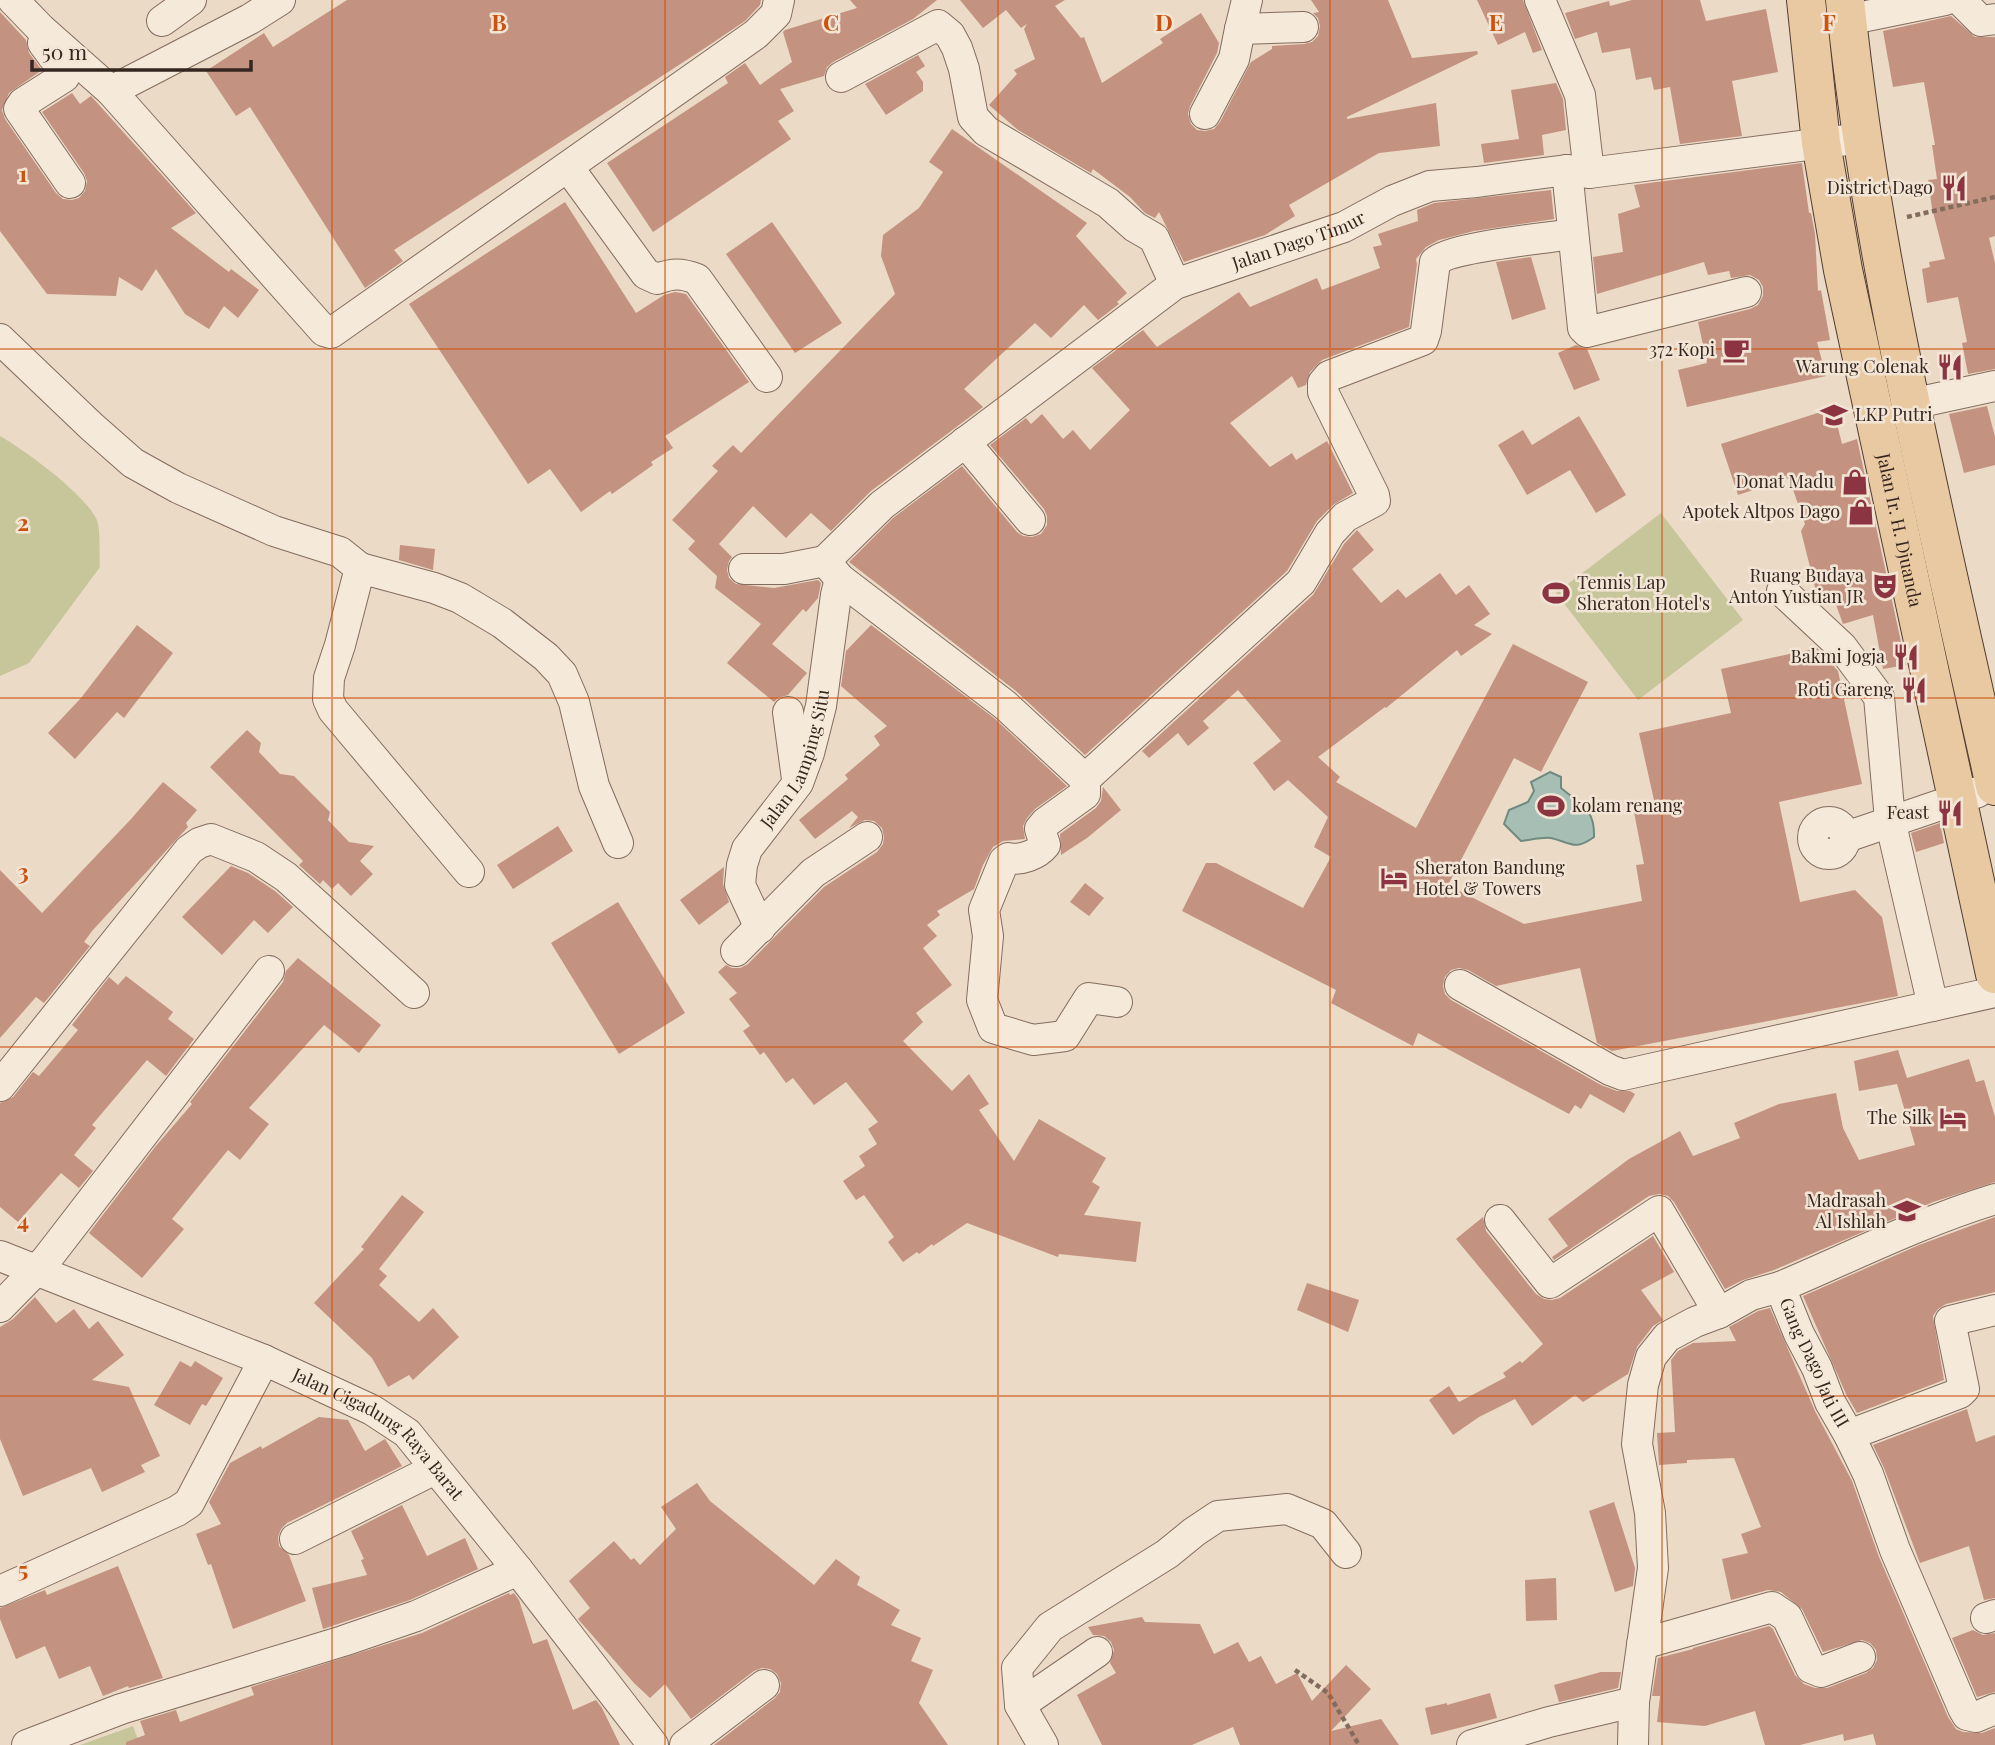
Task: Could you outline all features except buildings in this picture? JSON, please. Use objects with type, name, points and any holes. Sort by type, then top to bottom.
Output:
[{"type":"main road","name":"Jalan Ir. H. Djuanda","points":[[1806,0],[1821,143],[1843,270],[1958,797],[1982,856],[1995,974]]},
{"type":"main road","points":[[1846,10],[1875,224],[1995,787]]},
{"type":"street","points":[[13,0],[41,29],[111,91],[324,331],[331,333],[756,34],[776,14],[779,0]]},
{"type":"street","points":[[13,0],[63,70],[64,77],[60,81],[23,103],[19,109],[70,183]]},
{"type":"street","points":[[162,21],[191,0]]},
{"type":"street","points":[[111,91],[243,10],[280,0]]},
{"type":"street","points":[[1205,114],[1234,59],[1247,0]]},
{"type":"street","points":[[1540,0],[1580,95],[1573,234],[1583,328],[1587,332],[1746,292]]},
{"type":"street","points":[[1846,10],[1945,0]]},
{"type":"street","points":[[1960,0],[1981,22],[1995,19]]},
{"type":"street","points":[[841,77],[938,25],[950,35],[957,48],[973,117],[986,131],[1108,204],[1135,227],[1154,238],[1175,285]]},
{"type":"street","points":[[1240,29],[1303,27]]},
{"type":"street","name":"Jalan Dago Timur","points":[[833,570],[882,505],[1175,285],[1344,227],[1392,201],[1430,186],[1578,172],[1862,138]]},
{"type":"street","points":[[568,167],[646,274],[657,279],[672,273],[697,279],[767,377]]},
{"type":"street","points":[[1084,779],[1301,582],[1330,533],[1345,517],[1375,500],[1323,392],[1324,383],[1329,376],[1423,340],[1435,262],[1440,257],[1573,234]]},
{"type":"street","points":[[0,339],[132,463],[178,488],[274,531],[340,552],[360,568],[434,588],[460,598],[502,623],[546,657],[562,674],[574,702],[594,786],[603,813],[618,843]]},
{"type":"street","points":[[1912,404],[1995,386]]},
{"type":"street","points":[[965,442],[1031,520]]},
{"type":"street","points":[[360,568],[329,678],[328,699],[333,710],[469,872]]},
{"type":"street","points":[[744,569],[833,570],[1005,705],[1084,779],[1085,794],[1045,822],[1040,829],[1045,845],[1040,852],[1004,861],[984,910],[988,936],[982,1000],[993,1028],[1033,1040],[1065,1036],[1089,998],[1117,1002]]},
{"type":"street","name":"Jalan Lamping Situ","points":[[760,928],[740,885],[742,865],[747,849],[798,783],[809,753],[821,706],[833,570]]},
{"type":"street","points":[[1782,591],[1842,647],[1879,696],[1891,820],[1933,1006]]},
{"type":"street","points":[[788,712],[798,783]]},
{"type":"street","points":[[1846,836],[1995,787]]},
{"type":"street","points":[[736,951],[813,873],[867,837]]},
{"type":"street","points":[[0,1086],[189,850],[211,839],[256,857],[286,877],[414,993]]},
{"type":"street","points":[[0,1307],[36,1271],[269,971]]},
{"type":"street","points":[[1460,985],[1623,1075],[1995,992]]},
{"type":"street","points":[[1780,1287],[1926,1224],[1995,1199]]},
{"type":"street","points":[[1500,1220],[1550,1283],[1659,1211],[1719,1312]]},
{"type":"street","name":"Jalan Cigadung Raya Barat","points":[[0,1256],[264,1360],[372,1410],[407,1433],[653,1745]]},
{"type":"street","name":"Gang Dago Jati III","points":[[1633,1745],[1634,1702],[1653,1568],[1650,1513],[1637,1444],[1643,1385],[1651,1357],[1667,1337],[1751,1295],[1780,1287],[1830,1402],[1849,1435],[1881,1505],[1895,1550],[1963,1708],[1967,1715],[1976,1717],[1995,1709]]},
{"type":"street","points":[[1849,1435],[1960,1393],[1964,1389],[1950,1321],[1995,1310]]},
{"type":"street","points":[[0,1591],[177,1511],[189,1503],[264,1360]]},
{"type":"street","points":[[295,1539],[435,1469]]},
{"type":"street","points":[[1043,1745],[1020,1705],[1017,1668],[1050,1626],[1167,1554],[1218,1516],[1287,1508],[1324,1524],[1346,1553]]},
{"type":"street","points":[[27,1745],[121,1709],[416,1616],[517,1570]]},
{"type":"street","points":[[1642,1644],[1772,1607],[1787,1617],[1811,1668],[1822,1672],[1860,1657]]},
{"type":"street","points":[[1020,1705],[1097,1653]]},
{"type":"street","points":[[685,1745],[764,1685]]},
{"type":"street","points":[[1472,1745],[1549,1722],[1634,1702]]},
{"type":"path","points":[[1875,224],[1995,197]]},
{"type":"path","points":[[1295,1670],[1328,1693],[1359,1745]]},
{"type":"green space","points":[[0,436],[52,473],[89,508],[98,522],[100,567],[29,663],[0,676]]},
{"type":"green space","points":[[1661,513],[1743,620],[1638,700],[1556,593]]},
{"type":"green space","points":[[133,1726],[140,1745],[80,1745]]},
{"type":"shaded area","name":"kolam renang","points":[[1550,772],[1561,777],[1561,788],[1589,813],[1594,837],[1582,844],[1569,844],[1551,838],[1521,841],[1504,824],[1509,810],[1528,802],[1534,791],[1531,782]]},
{"type":"place","name":"District Dago","points":[[1954,188]]},
{"type":"place","name":"372 Kopi","points":[[1736,350]]},
{"type":"place","name":"Warung Colenak","points":[[1950,367]]},
{"type":"place","name":"LKP Putri","points":[[1834,415]]},
{"type":"place","name":"Donat Madu","points":[[1855,482]]},
{"type":"place","name":"Apotek Altpos Dago","points":[[1861,512]]},
{"type":"place","name":"Ruang Budaya Anton Yustian JR","points":[[1885,586]]},
{"type":"place","name":"Tennis Lap Sheraton Hotel's","points":[[1556,593]]},
{"type":"place","name":"Bakmi Jogja","points":[[1906,657]]},
{"type":"place","name":"Roti Gareng","points":[[1914,690]]},
{"type":"place","name":"kolam renang","points":[[1551,806]]},
{"type":"place","name":"Feast","points":[[1950,813]]},
{"type":"place","name":"Sheraton Bandung Hotel & Towers","points":[[1394,878]]},
{"type":"place","name":"The Silk","points":[[1953,1118]]},
{"type":"place","name":"Madrasah Al Ishlah","points":[[1907,1211]]}]
